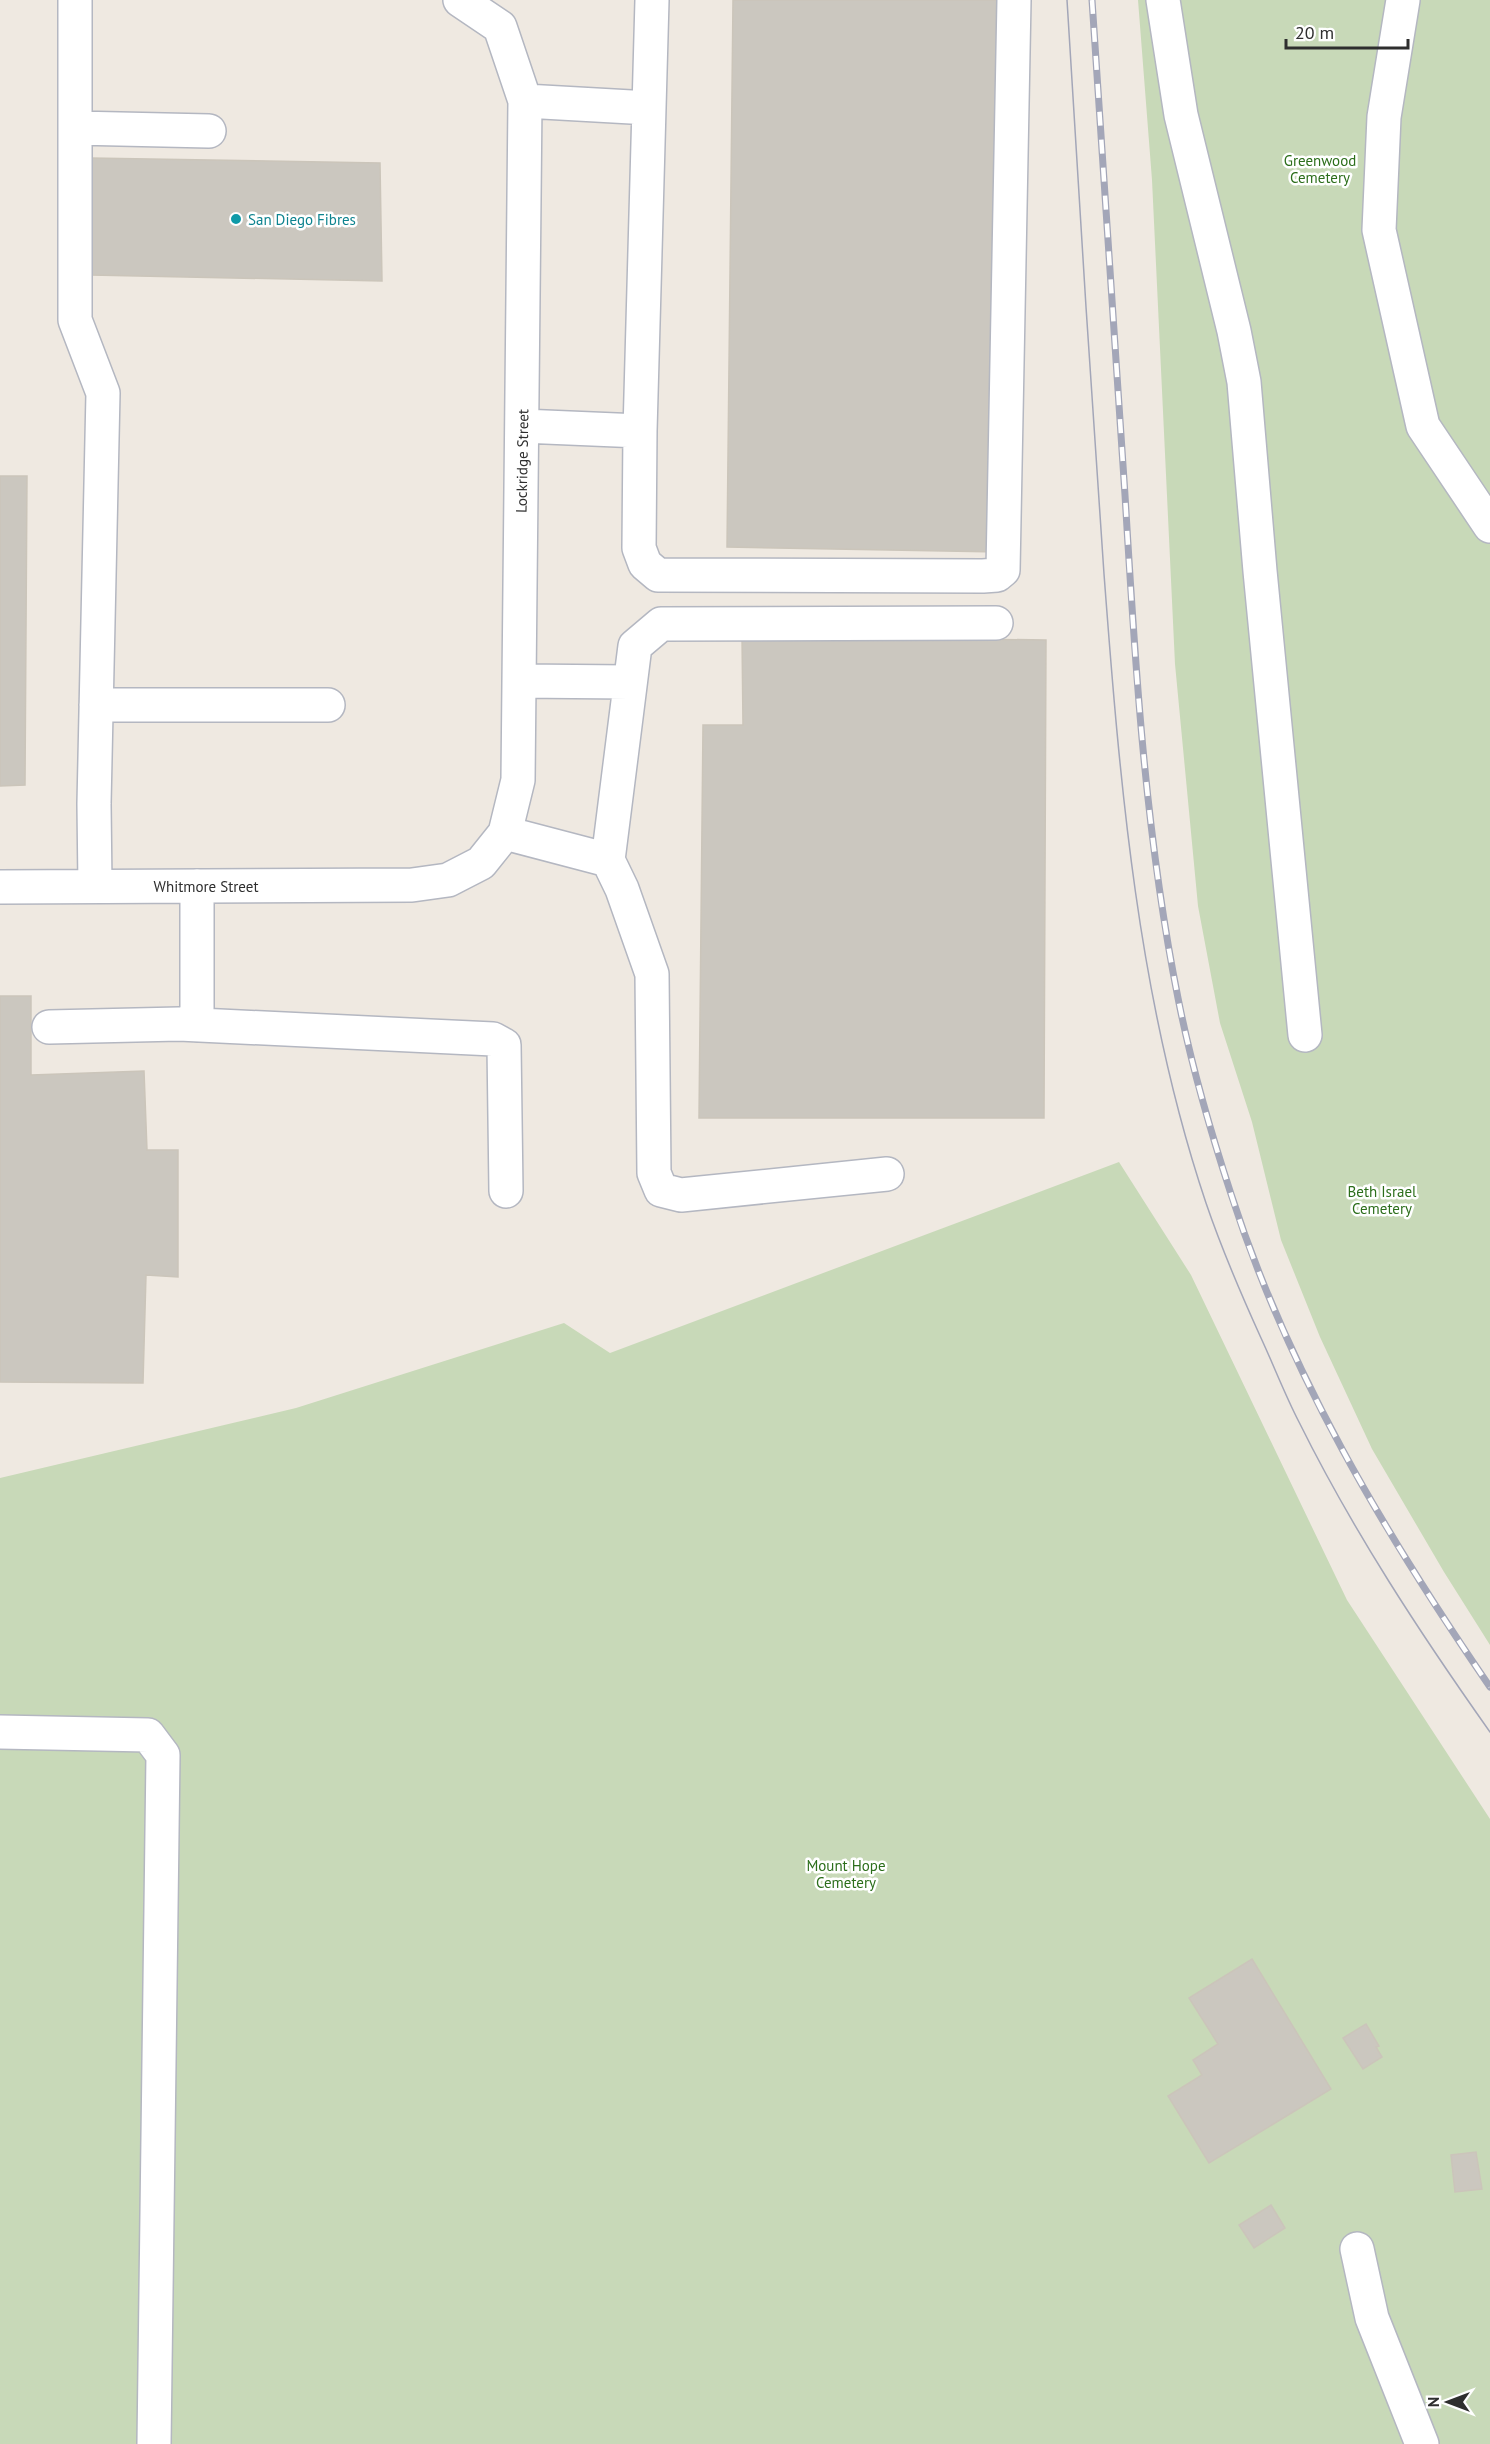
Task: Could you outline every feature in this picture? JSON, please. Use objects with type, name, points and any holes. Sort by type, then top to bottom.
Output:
[{"type":"street","points":[[75,0],[75,320],[103,393],[96,705],[95,886]]},
{"type":"street","name":"Lockridge Street","points":[[412,885],[448,880],[482,863],[505,832],[518,780],[525,101],[500,27],[460,0]]},
{"type":"street","points":[[652,0],[640,431],[639,548],[645,564],[658,575],[983,576],[997,575],[1003,570],[1014,0]]},
{"type":"street","points":[[1163,0],[1181,115],[1244,382],[1305,1035]]},
{"type":"street","points":[[1403,0],[1384,117],[1379,230],[1423,426],[1490,526]]},
{"type":"street","points":[[525,101],[650,108]]},
{"type":"street","points":[[75,128],[209,131]]},
{"type":"street","points":[[522,426],[640,431]]},
{"type":"street","points":[[887,1174],[681,1196],[661,1190],[654,1173],[651,974],[622,889],[608,860],[628,682],[635,646],[661,624],[996,623]]},
{"type":"street","points":[[519,681],[628,682]]},
{"type":"street","points":[[96,705],[328,705]]},
{"type":"street","points":[[505,832],[608,860]]},
{"type":"street","name":"Whitmore Street","points":[[0,887],[412,885]]},
{"type":"street","points":[[197,886],[197,1025]]},
{"type":"street","points":[[49,1027],[197,1025],[493,1039],[504,1045],[506,1191]]},
{"type":"street","points":[[0,1732],[148,1735],[163,1755],[154,2444]]},
{"type":"street","points":[[1357,2249],[1372,2318],[1422,2444]]},
{"type":"green space","name":"Greenwood Cemetery","points":[[1138,0],[1490,0],[1490,1645],[1372,1449],[1320,1337],[1281,1240],[1252,1122],[1220,1023],[1198,906],[1175,664],[1152,180]]},
{"type":"green space","name":"Mount Hope Cemetery","points":[[1119,1162],[1191,1275],[1347,1600],[1490,1819],[1490,2444],[0,2444],[0,1478],[296,1408],[564,1323],[610,1353]]},
{"type":"building","points":[[733,0],[1004,0],[999,552],[727,547]]},
{"type":"building","name":"San Diego Fibres","points":[[90,158],[380,163],[382,281],[91,275]]},
{"type":"building","points":[[0,476],[27,476],[25,785],[0,786]]},
{"type":"building","points":[[742,636],[1046,640],[1044,1118],[699,1118],[703,725],[743,725]]},
{"type":"building","points":[[0,996],[31,996],[31,1075],[144,1071],[147,1150],[178,1150],[178,1277],[146,1275],[143,1383],[0,1382]]},
{"type":"building","points":[[1252,1959],[1331,2089],[1209,2163],[1168,2096],[1202,2075],[1193,2060],[1218,2044],[1189,1998]]},
{"type":"building","points":[[1366,2024],[1379,2046],[1376,2047],[1382,2057],[1363,2069],[1343,2038]]},
{"type":"building","points":[[1476,2152],[1482,2189],[1455,2192],[1451,2155]]},
{"type":"building","points":[[1271,2205],[1285,2228],[1254,2248],[1239,2225]]},
{"type":"tram line","points":[[1067,0],[1099,502],[1125,813],[1148,971],[1183,1127],[1206,1203],[1225,1255],[1294,1412],[1320,1463],[1388,1581],[1490,1732]]},
{"type":"railway","points":[[1092,0],[1143,748],[1157,873],[1178,998],[1189,1047],[1216,1146],[1254,1260],[1310,1388],[1377,1511],[1490,1687]]},
{"type":"place","name":"San Diego Fibres","points":[[236,219]]},
{"type":"park label","name":"Beth Israel Cemetery","points":[[1382,1200]]}]
